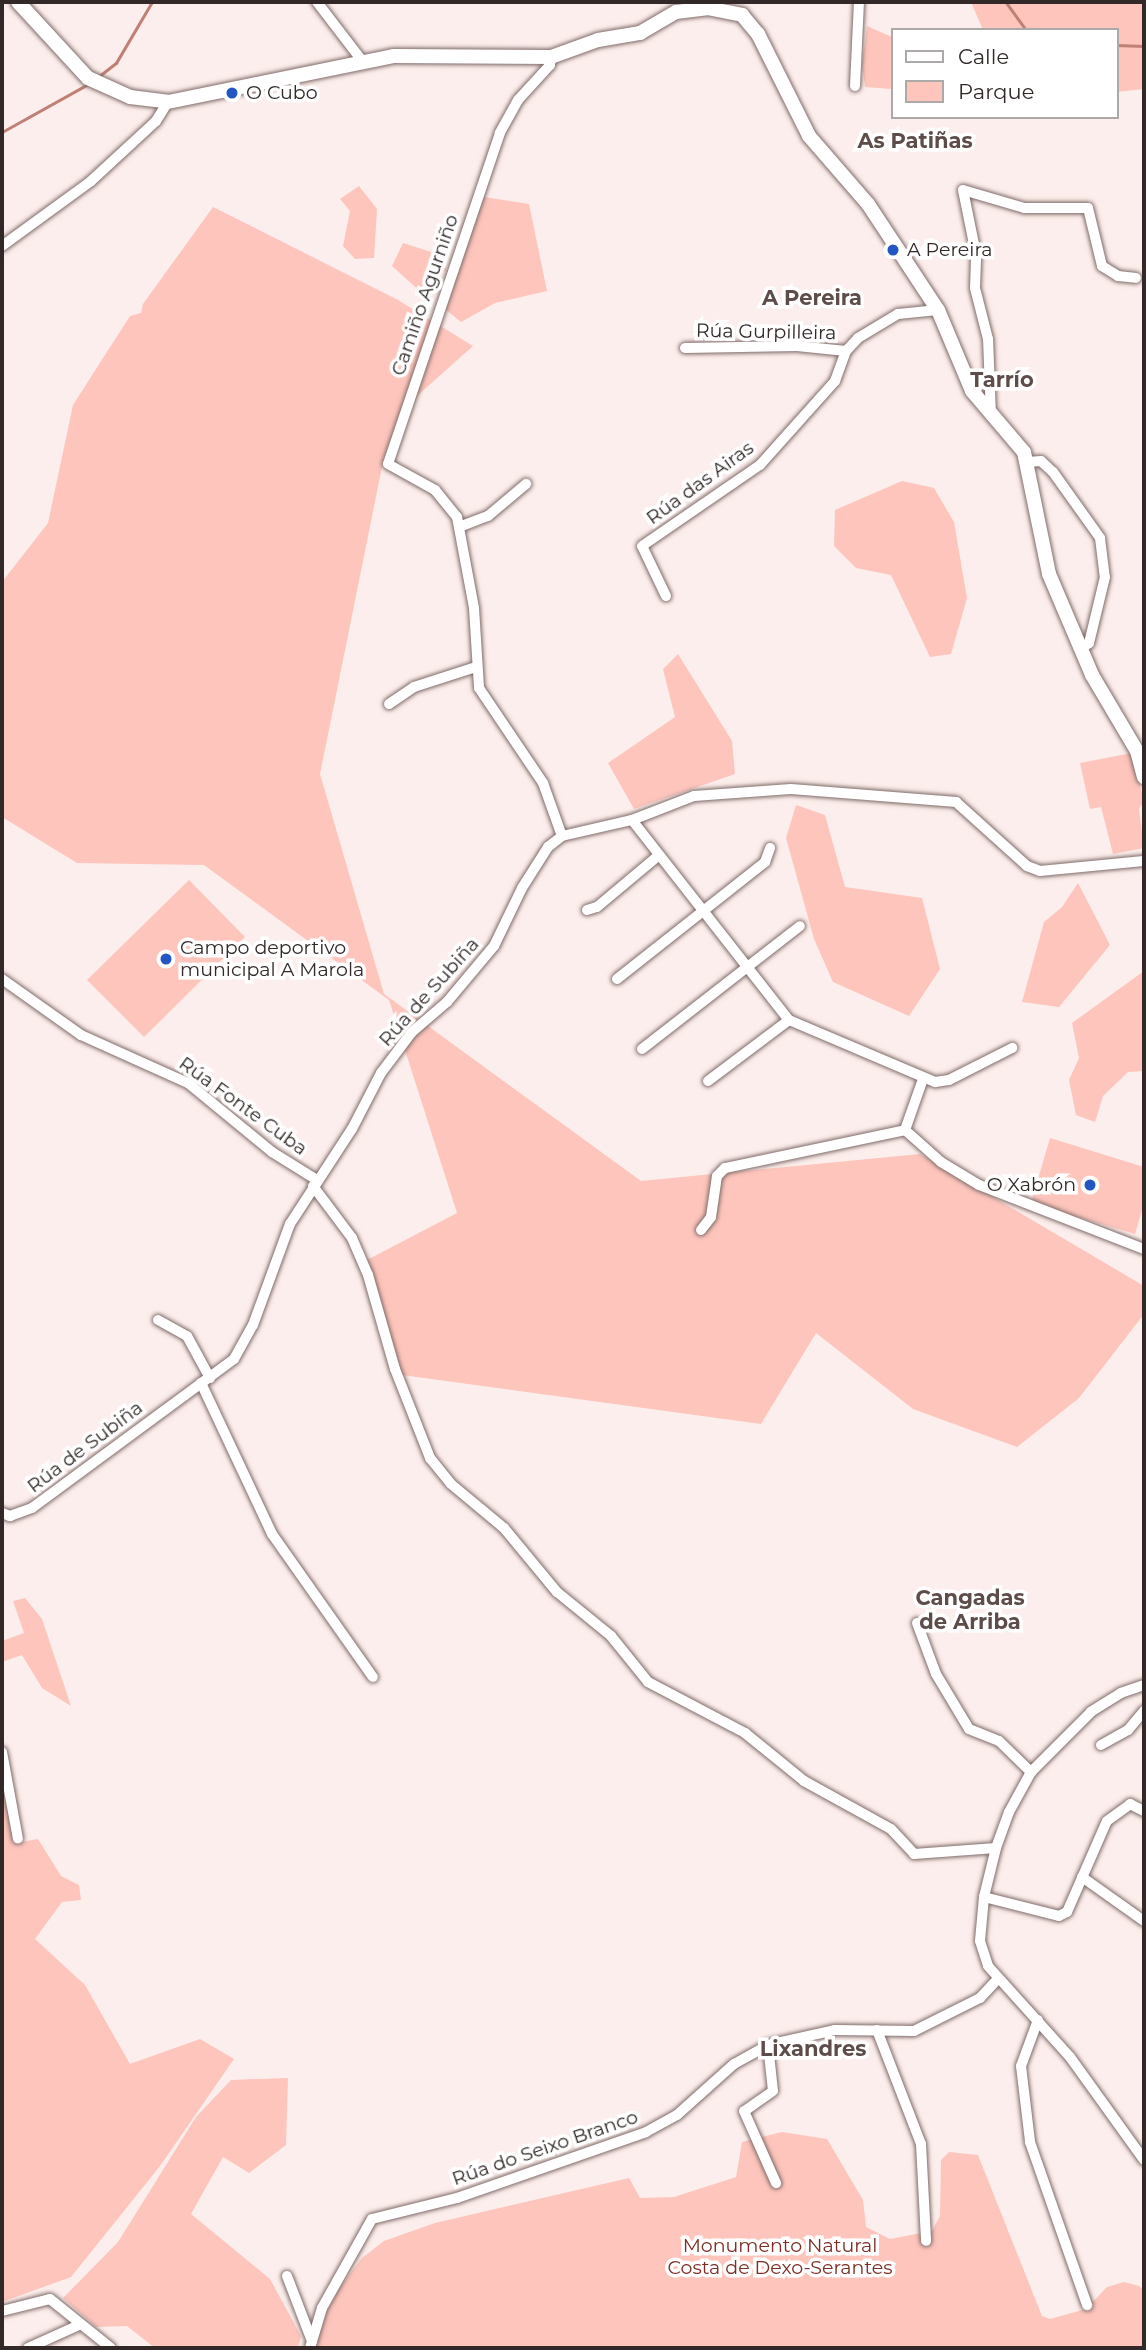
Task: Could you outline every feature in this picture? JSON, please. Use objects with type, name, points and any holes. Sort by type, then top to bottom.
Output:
[{"type":"main road","points":[[18,2],[88,78],[130,97],[168,102],[394,56],[551,57],[598,40],[640,33],[674,7],[726,9],[751,23],[809,136],[868,204],[938,310],[972,391],[1024,452],[1049,574],[1080,649],[1138,751],[1144,777]]},
{"type":"street","points":[[317,2],[363,62]]},
{"type":"street","points":[[855,86],[859,2]]},
{"type":"street","name":"Camiño Agurniño","points":[[551,57],[500,133],[388,464],[435,490],[457,517],[474,608],[479,688],[542,783],[562,836]]},
{"type":"street","points":[[2,246],[91,181],[156,121],[168,102]]},
{"type":"street","points":[[991,416],[988,339],[975,288],[976,254],[963,190],[1024,208],[1088,208],[1102,266],[1118,276],[1136,278]]},
{"type":"street","name":"Rúa das Airas","points":[[666,596],[642,546],[760,465],[835,381],[846,351],[858,338],[898,314],[938,310]]},
{"type":"street","name":"Rúa Gurpilleira","points":[[684,348],[797,346],[846,351]]},
{"type":"street","points":[[1027,461],[1041,461],[1053,472],[1100,538],[1105,577],[1089,643],[1080,649]]},
{"type":"street","points":[[459,527],[488,516],[526,484]]},
{"type":"street","points":[[389,704],[414,687],[476,667]]},
{"type":"street","points":[[562,836],[632,820],[694,796],[732,790],[791,789],[956,802],[1034,869],[1061,870],[1144,861]]},
{"type":"street","points":[[632,820],[789,1020],[923,1079],[949,1080],[1012,1048]]},
{"type":"street","name":"Rúa de Subiña","points":[[2,1513],[10,1516],[32,1508],[234,1359],[253,1325],[290,1224],[352,1129],[381,1073],[412,1032],[447,1002],[494,946],[522,888],[548,848],[562,836]]},
{"type":"street","points":[[617,979],[765,862],[770,848]]},
{"type":"street","points":[[587,910],[597,907],[658,856]]},
{"type":"street","points":[[642,1049],[800,926]]},
{"type":"street","name":"Rúa Fonte Cuba","points":[[2,979],[81,1035],[188,1083],[272,1152],[315,1183]]},
{"type":"street","points":[[708,1081],[789,1020]]},
{"type":"street","points":[[905,1130],[923,1079]]},
{"type":"street","points":[[701,1230],[711,1217],[717,1176],[725,1168],[905,1130]]},
{"type":"street","points":[[905,1130],[941,1163],[979,1185],[1144,1249]]},
{"type":"street","points":[[315,1183],[352,1238],[368,1275],[395,1369],[429,1458],[451,1484],[504,1528],[557,1592],[611,1636],[648,1682],[745,1733],[804,1781],[891,1829],[914,1854],[996,1848]]},
{"type":"street","points":[[158,1320],[187,1336],[272,1534],[373,1677]]},
{"type":"street","points":[[917,1623],[936,1674],[969,1729],[999,1741],[1031,1772]]},
{"type":"street","points":[[1144,1685],[1121,1693],[1091,1712],[1031,1772],[1009,1812],[996,1848],[984,1897],[981,1941],[988,1966],[1038,2020],[1144,2161]]},
{"type":"street","points":[[1101,1745],[1128,1730],[1144,1711]]},
{"type":"street","points":[[2,1752],[18,1839]]},
{"type":"street","points":[[984,1897],[1059,1916],[1067,1912],[1116,1810],[1130,1804],[1144,1811]]},
{"type":"street","points":[[1082,1877],[1144,1921]]},
{"type":"street","name":"Rúa do Seixo Branco","points":[[311,2345],[322,2308],[372,2219],[457,2199],[646,2132],[677,2115],[734,2064],[768,2045],[835,2030],[914,2031],[980,1998],[998,1979]]},
{"type":"street","points":[[1038,2020],[1021,2066],[1030,2143],[1087,2305]]},
{"type":"street","points":[[877,2030],[922,2144],[926,2241]]},
{"type":"street","points":[[768,2045],[773,2091],[744,2111],[776,2183]]},
{"type":"street","points":[[288,2276],[311,2345]]},
{"type":"street","points":[[2,2311],[50,2299],[79,2325],[111,2348]]},
{"type":"street","points":[[28,2348],[79,2325]]},
{"type":"green space","points":[[971,2],[1144,2],[1144,89],[1118,92],[1118,28],[982,28]]},
{"type":"green space","points":[[867,26],[890,36],[890,89],[865,87],[862,64]]},
{"type":"green space","points":[[359,186],[377,209],[374,258],[355,259],[343,246],[350,211],[340,199]]},
{"type":"green space","points":[[484,197],[529,204],[547,291],[495,303],[461,322],[445,309]]},
{"type":"green space","points":[[213,207],[398,300],[473,346],[418,395],[384,457],[320,774],[384,994],[641,1181],[920,1154],[1144,1286],[1144,1314],[1079,1398],[1017,1447],[913,1409],[816,1333],[761,1424],[402,1375],[367,1260],[457,1213],[389,1000],[204,865],[77,863],[2,817],[2,582],[48,523],[73,405],[130,316],[141,313],[143,304]]},
{"type":"green space","points":[[403,243],[444,256],[446,270],[423,294],[392,266]]},
{"type":"green space","points":[[902,481],[934,488],[954,522],[967,598],[951,654],[930,657],[891,575],[856,568],[834,546],[835,510]]},
{"type":"green space","points":[[678,654],[732,741],[735,774],[634,809],[608,763],[675,717],[663,669]]},
{"type":"green space","points":[[1132,753],[1144,801],[1139,809],[1144,848],[1113,854],[1101,807],[1090,809],[1080,763]]},
{"type":"green space","points":[[796,805],[825,815],[845,887],[922,898],[940,969],[909,1016],[833,982],[814,939],[786,838]]},
{"type":"green space","name":"Campo deportivo municipal A Marola","points":[[189,880],[245,937],[144,1037],[87,980]]},
{"type":"green space","points":[[1078,883],[1110,945],[1059,1007],[1022,1002],[1044,922],[1062,907]]},
{"type":"green space","points":[[1144,971],[1144,1071],[1128,1072],[1103,1096],[1095,1122],[1076,1115],[1069,1080],[1079,1058],[1072,1023]]},
{"type":"green space","name":"O Xabrón","points":[[1050,1138],[1144,1167],[1144,1203],[1135,1234],[1031,1203]]},
{"type":"green space","points":[[25,1598],[42,1619],[71,1706],[42,1688],[22,1655],[2,1662],[2,1641],[24,1633],[13,1601]]},
{"type":"green space","points":[[2,1781],[15,1843],[38,1839],[61,1876],[79,1885],[81,1900],[62,1902],[35,1939],[85,1985],[130,2064],[200,2039],[234,2059],[160,2166],[71,2277],[2,2302]]},
{"type":"green space","points":[[288,2078],[286,2145],[249,2173],[223,2157],[191,2214],[270,2279],[301,2336],[298,2348],[155,2348],[127,2326],[96,2327],[63,2298],[118,2242],[196,2117],[231,2080]]},
{"type":"green space","name":"Monumento Natural Costa de Dexo-Serantes","points":[[782,2132],[827,2139],[863,2200],[866,2227],[890,2239],[932,2231],[940,2216],[941,2160],[949,2152],[978,2155],[1042,2316],[1050,2319],[1086,2309],[1107,2287],[1124,2282],[1139,2286],[1144,2291],[1144,2348],[315,2348],[325,2311],[340,2287],[362,2258],[384,2241],[435,2223],[629,2178],[640,2198],[674,2197],[736,2177],[742,2142]]},
{"type":"waterway","points":[[98,77],[116,63],[152,2]]},
{"type":"waterway","points":[[1006,2],[1025,28]]},
{"type":"waterway","points":[[1118,45],[1144,46]]},
{"type":"waterway","points":[[2,132],[90,83]]},
{"type":"place","name":"O Cubo","points":[[232,93]]},
{"type":"place","name":"A Pereira","points":[[893,250]]},
{"type":"place","name":"Campo deportivo municipal A Marola","points":[[166,959]]},
{"type":"place","name":"O Xabrón","points":[[1090,1185]]},
{"type":"district","name":"As Patiñas","points":[[915,141]]},
{"type":"district","name":"A Pereira","points":[[812,298]]},
{"type":"district","name":"Tarrío","points":[[1002,380]]},
{"type":"district","name":"Cangadas de Arriba","points":[[970,1610]]},
{"type":"district","name":"Lixandres","points":[[813,2049]]}]
